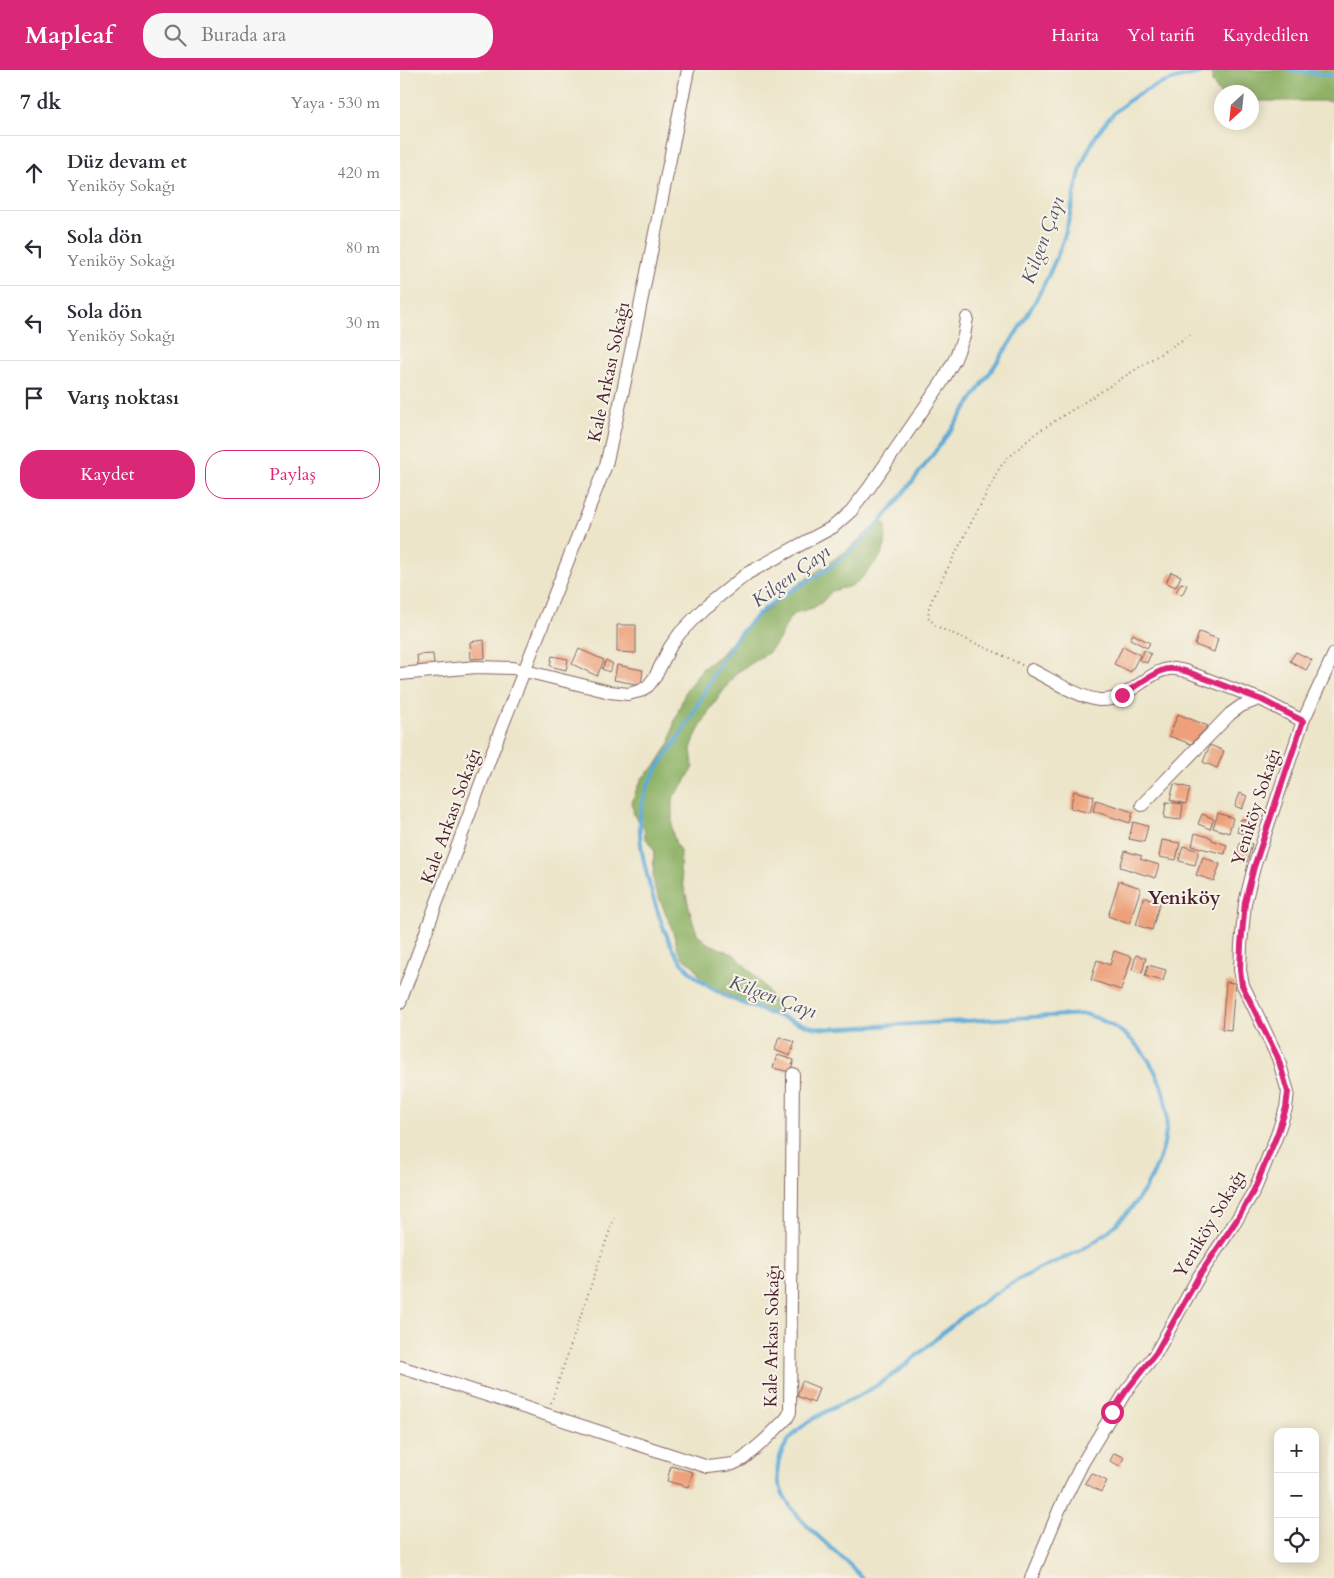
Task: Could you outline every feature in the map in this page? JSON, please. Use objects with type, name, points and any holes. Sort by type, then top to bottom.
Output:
[{"type":"street","name":"Kale Arkası Sokağı","points":[[400,1002],[496,743],[606,465],[688,70]]},
{"type":"street","points":[[400,674],[494,667],[526,670],[610,692],[628,694],[640,691],[648,686],[680,633],[703,609],[748,573],[833,527],[851,511],[942,382],[955,359],[964,336],[967,318]]},
{"type":"street","name":"Yeniköy Sokağı","points":[[1031,1578],[1060,1508],[1102,1430],[1126,1391],[1156,1353],[1189,1293],[1254,1190],[1274,1143],[1286,1108],[1288,1092],[1278,1058],[1242,985],[1240,970],[1245,902],[1254,867],[1303,721],[1334,654]]},
{"type":"street","points":[[1032,670],[1092,699],[1112,699],[1139,685],[1158,672],[1168,669],[1188,672],[1259,699],[1303,721]]},
{"type":"street","points":[[1142,805],[1230,714],[1242,706],[1259,699]]},
{"type":"street","name":"Kale Arkası Sokağı","points":[[400,1367],[708,1467],[733,1464],[743,1459],[787,1418],[790,1412],[793,1074]]},
{"type":"path","points":[[1032,670],[935,625],[928,617],[934,595],[992,482],[1008,458],[1036,433],[1193,333]]},
{"type":"path","points":[[547,1414],[614,1218]]},
{"type":"green space","points":[[1212,70],[1334,70],[1334,101],[1259,101],[1259,85],[1214,85],[1212,82]]},
{"type":"green space","points":[[884,523],[886,527],[885,546],[880,557],[860,580],[851,586],[832,591],[821,603],[813,608],[798,612],[790,617],[778,641],[768,653],[736,673],[709,711],[695,737],[691,749],[693,767],[685,782],[674,796],[672,804],[672,831],[681,853],[680,871],[693,923],[698,935],[707,943],[735,955],[766,988],[778,1009],[776,1014],[769,1015],[708,985],[695,967],[683,958],[679,952],[671,926],[655,888],[653,878],[654,850],[645,837],[644,828],[634,815],[632,803],[643,777],[656,765],[670,743],[674,723],[686,690],[702,669],[719,656],[760,615],[772,607],[790,590],[846,551],[872,528]]},
{"type":"building","points":[[1171,572],[1181,576],[1176,587],[1166,583]]},
{"type":"building","points":[[1181,583],[1187,585],[1182,595],[1176,592]]},
{"type":"building","points":[[617,625],[636,625],[636,653],[617,652]]},
{"type":"building","points":[[1199,632],[1218,639],[1214,652],[1195,645]]},
{"type":"building","points":[[1133,634],[1150,643],[1147,648],[1130,639]]},
{"type":"building","points":[[484,640],[485,658],[471,659],[470,642]]},
{"type":"building","points":[[1123,646],[1140,655],[1131,672],[1114,664]]},
{"type":"building","points":[[579,649],[604,660],[597,676],[572,664]]},
{"type":"building","points":[[1144,650],[1151,654],[1147,663],[1139,660]]},
{"type":"building","points":[[1296,652],[1312,660],[1306,670],[1290,661]]},
{"type":"building","points":[[433,654],[434,665],[418,666],[417,655]]},
{"type":"building","points":[[552,656],[568,659],[566,670],[550,666]]},
{"type":"building","points":[[606,660],[613,664],[609,672],[602,669]]},
{"type":"building","points":[[617,665],[643,670],[641,685],[614,680]]},
{"type":"building","points":[[1178,714],[1208,726],[1191,744],[1169,736]]},
{"type":"building","points":[[1210,745],[1224,751],[1217,768],[1203,762]]},
{"type":"building","points":[[1174,784],[1190,788],[1186,804],[1170,800]]},
{"type":"building","points":[[1074,791],[1094,796],[1090,813],[1070,808]]},
{"type":"building","points":[[1240,793],[1247,796],[1242,809],[1235,806]]},
{"type":"building","points":[[1096,800],[1133,812],[1130,823],[1093,811]]},
{"type":"building","points":[[1166,802],[1183,804],[1181,820],[1164,818]]},
{"type":"building","points":[[1218,813],[1233,818],[1229,833],[1213,828]]},
{"type":"building","points":[[1202,814],[1214,819],[1210,829],[1198,824]]},
{"type":"building","points":[[1241,819],[1254,823],[1251,836],[1237,832]]},
{"type":"building","points":[[1133,822],[1148,826],[1144,842],[1129,839]]},
{"type":"building","points":[[1195,833],[1227,845],[1225,854],[1192,846]]},
{"type":"building","points":[[1162,840],[1180,843],[1176,860],[1159,857]]},
{"type":"building","points":[[1241,841],[1252,844],[1247,862],[1235,859]]},
{"type":"building","points":[[1183,846],[1199,851],[1195,865],[1179,861]]},
{"type":"building","points":[[1125,851],[1142,856],[1140,859],[1159,865],[1155,878],[1120,867]]},
{"type":"building","points":[[1203,857],[1220,864],[1214,881],[1196,875]]},
{"type":"building","points":[[1119,881],[1141,888],[1129,924],[1108,916]]},
{"type":"building","points":[[1144,897],[1160,902],[1152,930],[1136,925]]},
{"type":"building","points":[[1114,951],[1132,957],[1121,990],[1091,980],[1097,960],[1110,965]]},
{"type":"building","points":[[1136,955],[1146,958],[1142,973],[1132,970]]},
{"type":"building","points":[[1148,965],[1166,970],[1163,981],[1145,976]]},
{"type":"building","points":[[1226,982],[1235,983],[1231,1030],[1222,1029]]},
{"type":"building","points":[[779,1037],[795,1042],[790,1056],[775,1050]]},
{"type":"building","points":[[777,1055],[794,1060],[790,1072],[773,1068]]},
{"type":"building","points":[[802,1381],[819,1388],[814,1403],[797,1396]]},
{"type":"building","points":[[1114,1453],[1124,1457],[1120,1466],[1110,1461]]},
{"type":"building","points":[[671,1466],[693,1472],[688,1487],[667,1481]]},
{"type":"building","points":[[1091,1473],[1107,1481],[1101,1492],[1085,1483]]},
{"type":"waterway","name":"Kilgen Çayı","points":[[862,1578],[808,1527],[785,1497],[779,1482],[778,1465],[783,1450],[791,1437],[802,1427],[829,1410],[886,1380],[952,1325],[987,1299],[1043,1267],[1086,1247],[1105,1234],[1123,1217],[1139,1198],[1152,1177],[1161,1155],[1166,1132],[1166,1108],[1161,1085],[1149,1060],[1132,1040],[1110,1025],[1085,1014],[821,1028],[807,1026],[747,1005],[711,988],[689,971],[680,960],[666,935],[649,882],[642,848],[640,823],[643,799],[650,780],[680,736],[727,652],[748,624],[782,596],[833,565],[869,534],[920,472],[971,401],[1022,324],[1049,275],[1063,241],[1082,165],[1092,143],[1104,124],[1119,108],[1155,86],[1198,73],[1222,70]]},
{"type":"waterway","name":"Kilgen Çayı","points":[[1289,70],[1334,76]]},
{"type":"district","name":"Yeniköy","points":[[1184,898]]},
{"type":"route","points":[[1112,1412],[1136,1377],[1148,1365],[1156,1353],[1199,1276],[1236,1221],[1254,1190],[1286,1108],[1288,1092],[1278,1058],[1242,985],[1240,970],[1241,945],[1245,902],[1254,867],[1303,721],[1262,700],[1178,669],[1158,672],[1122,695]]}]
